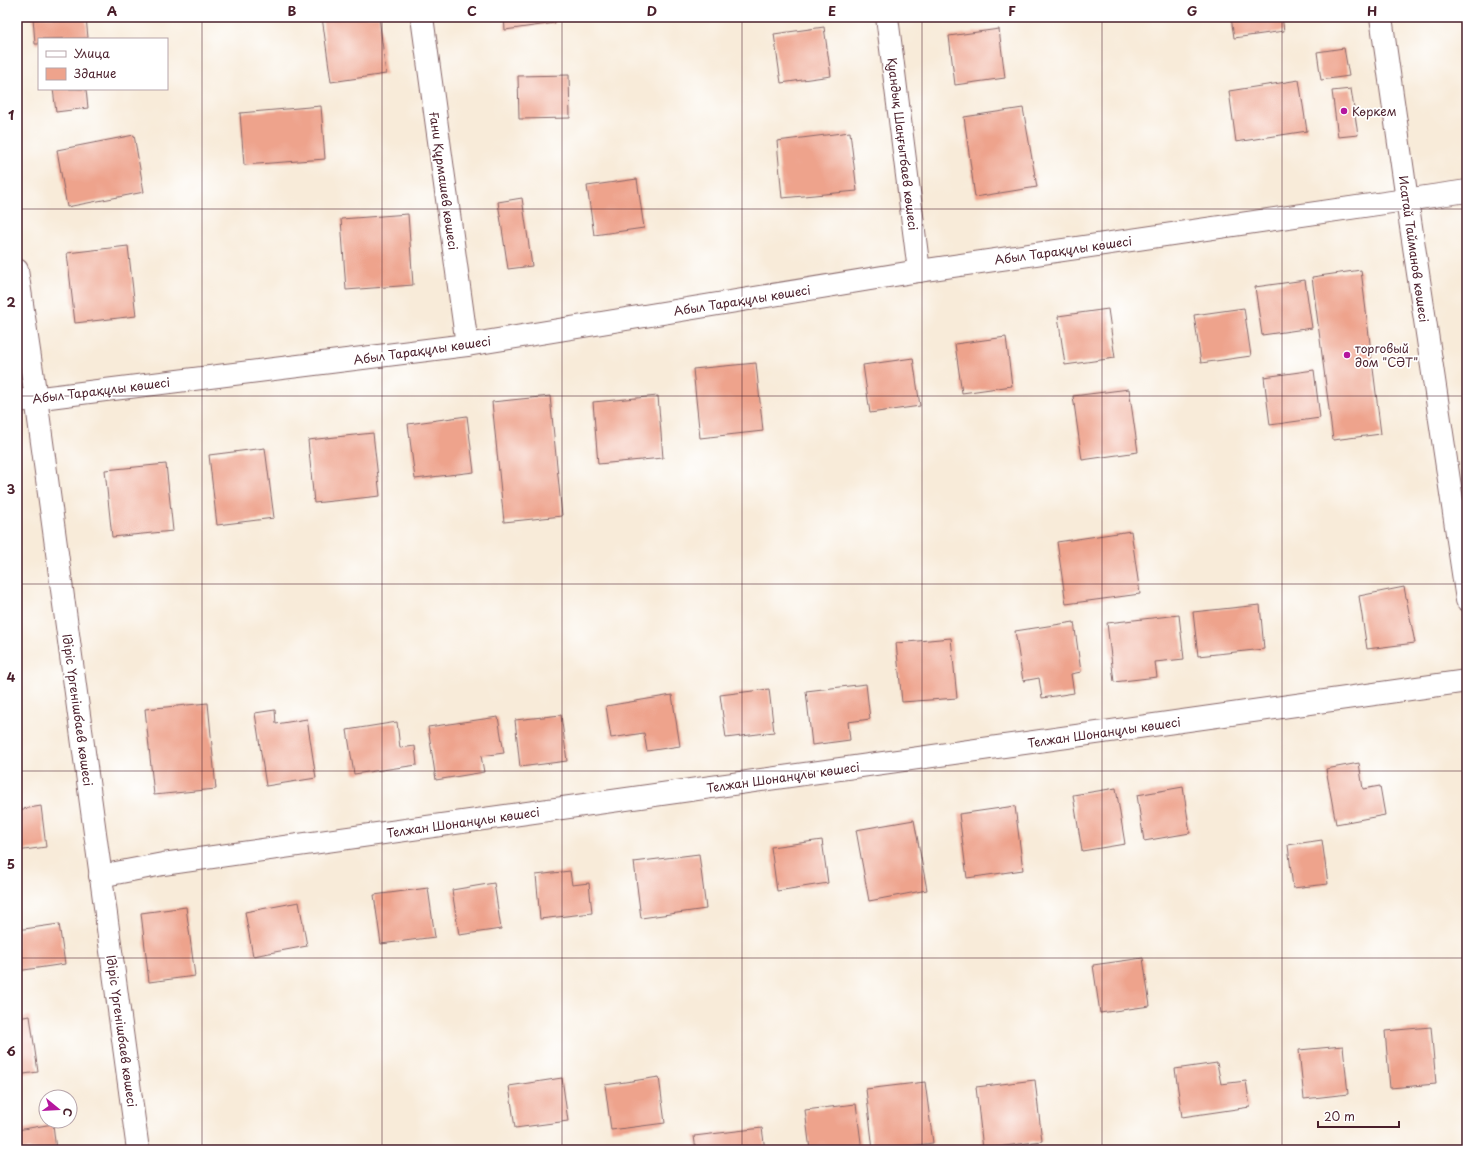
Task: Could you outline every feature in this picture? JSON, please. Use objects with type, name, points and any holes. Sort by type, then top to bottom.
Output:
[{"type":"street","name":"Ғани Құрмашев көшесі","points":[[422,17],[466,345]]},
{"type":"street","name":"Қуандық Шаңғытбаев көшесі","points":[[887,17],[918,271]]},
{"type":"street","name":"Исатай Тайманов көшесі","points":[[1381,17],[1467,600]]},
{"type":"street","name":"Абыл Тарақұлы көшесі","points":[[26,400],[466,345],[918,271],[1467,191]]},
{"type":"street","name":"Ідіріс Үргенішбаев көшесі","points":[[17,270],[26,400],[100,876],[138,1150]]},
{"type":"street","name":"Телжан Шонанұлы көшесі","points":[[100,876],[163,864],[1467,681]]},
{"type":"building","points":[[33,17],[86,17],[88,38],[38,38],[38,44],[35,44]]},
{"type":"building","points":[[322,17],[379,17],[386,74],[331,82]]},
{"type":"building","points":[[504,17],[555,17],[555,23],[505,30]]},
{"type":"building","points":[[1231,17],[1282,17],[1284,31],[1234,38]]},
{"type":"building","points":[[824,27],[831,76],[781,83],[774,34]]},
{"type":"building","points":[[999,29],[1005,78],[955,85],[949,36]]},
{"type":"building","points":[[1344,48],[1349,76],[1321,80],[1317,52]]},
{"type":"building","points":[[569,75],[570,118],[519,119],[518,76]]},
{"type":"building","points":[[1299,80],[1307,131],[1236,142],[1229,91]]},
{"type":"building","points":[[1351,89],[1358,135],[1338,137],[1332,91]]},
{"type":"building","points":[[53,90],[86,90],[88,108],[56,112]]},
{"type":"building","points":[[321,106],[325,159],[244,165],[240,113]]},
{"type":"building","points":[[1023,108],[1037,187],[975,197],[964,117]]},
{"type":"building","points":[[850,132],[857,191],[782,198],[777,141]]},
{"type":"building","points":[[134,135],[144,192],[67,207],[57,150]]},
{"type":"building","points":[[637,179],[644,228],[594,235],[587,186]]},
{"type":"building","points":[[522,198],[532,266],[508,269],[498,202]]},
{"type":"building","points":[[408,214],[413,285],[346,290],[341,219]]},
{"type":"building","points":[[128,246],[136,316],[75,323],[67,253]]},
{"type":"building","name":"торговый дом \"СӘТ\"","points":[[1361,270],[1381,434],[1333,440],[1312,277]]},
{"type":"building","points":[[1305,280],[1312,328],[1262,335],[1255,287]]},
{"type":"building","points":[[1244,308],[1251,356],[1201,363],[1194,315]]},
{"type":"building","points":[[1108,309],[1115,358],[1065,365],[1058,316]]},
{"type":"building","points":[[1006,337],[1012,386],[962,393],[955,344]]},
{"type":"building","points":[[913,358],[920,406],[870,413],[863,365]]},
{"type":"building","points":[[756,363],[763,431],[700,438],[693,369]]},
{"type":"building","points":[[1314,370],[1320,418],[1270,425],[1264,377]]},
{"type":"building","points":[[1129,389],[1138,452],[1082,460],[1073,396]]},
{"type":"building","points":[[550,396],[562,516],[504,522],[492,402]]},
{"type":"building","points":[[658,396],[663,458],[598,464],[593,402]]},
{"type":"building","points":[[467,416],[474,472],[415,479],[408,424]]},
{"type":"building","points":[[373,433],[380,496],[314,503],[308,440]]},
{"type":"building","points":[[265,448],[274,518],[217,525],[209,455]]},
{"type":"building","points":[[166,464],[173,531],[112,537],[105,470]]},
{"type":"building","points":[[1131,531],[1140,594],[1066,604],[1057,542]]},
{"type":"building","points":[[1404,587],[1415,643],[1367,649],[1359,596]]},
{"type":"building","points":[[1260,605],[1264,649],[1198,656],[1193,612]]},
{"type":"building","points":[[1179,615],[1184,659],[1155,662],[1157,677],[1114,682],[1107,623]]},
{"type":"building","points":[[1074,622],[1081,672],[1071,674],[1074,693],[1042,698],[1039,678],[1023,681],[1015,631]]},
{"type":"building","points":[[951,638],[957,698],[902,702],[896,643]]},
{"type":"building","points":[[866,684],[870,719],[848,722],[850,740],[812,745],[806,691]]},
{"type":"building","points":[[769,689],[774,732],[726,738],[720,695]]},
{"type":"building","points":[[672,695],[680,746],[647,751],[644,733],[611,738],[606,706]]},
{"type":"building","points":[[208,703],[216,789],[154,795],[145,709]]},
{"type":"building","points":[[275,710],[276,724],[307,719],[316,778],[266,786],[255,713]]},
{"type":"building","points":[[561,715],[567,761],[520,767],[515,720]]},
{"type":"building","points":[[498,717],[504,753],[481,756],[484,772],[436,780],[428,727]]},
{"type":"building","points":[[397,722],[400,748],[415,746],[417,765],[354,774],[347,730]]},
{"type":"building","points":[[1359,763],[1363,789],[1380,786],[1385,815],[1336,824],[1326,769]]},
{"type":"building","points":[[1183,787],[1190,833],[1144,841],[1137,795]]},
{"type":"building","points":[[1116,788],[1125,844],[1082,851],[1073,795]]},
{"type":"building","points":[[41,806],[46,847],[17,851],[17,810]]},
{"type":"building","points":[[1015,806],[1023,870],[967,878],[959,814]]},
{"type":"building","points":[[914,820],[927,890],[869,901],[856,830]]},
{"type":"building","points":[[822,840],[828,883],[777,891],[771,847]]},
{"type":"building","points":[[1322,840],[1328,884],[1293,888],[1288,845]]},
{"type":"building","points":[[699,854],[706,909],[641,918],[634,862]]},
{"type":"building","points":[[570,871],[572,885],[589,883],[592,913],[540,919],[536,875]]},
{"type":"building","points":[[494,883],[501,929],[459,935],[452,890]]},
{"type":"building","points":[[428,888],[435,937],[381,944],[374,895]]},
{"type":"building","points":[[299,902],[307,946],[253,956],[245,912]]},
{"type":"building","points":[[186,907],[195,976],[149,982],[141,913]]},
{"type":"building","points":[[59,924],[65,964],[17,971],[17,930]]},
{"type":"building","points":[[1143,958],[1150,1006],[1100,1013],[1093,965]]},
{"type":"building","points":[[30,1016],[38,1072],[17,1075],[17,1018]]},
{"type":"building","points":[[1431,1027],[1436,1084],[1390,1088],[1385,1031]]},
{"type":"building","points":[[1343,1046],[1348,1094],[1304,1099],[1299,1050]]},
{"type":"building","points":[[1217,1063],[1221,1084],[1246,1081],[1250,1107],[1182,1117],[1175,1069]]},
{"type":"building","points":[[659,1077],[665,1123],[611,1130],[605,1085]]},
{"type":"building","points":[[562,1078],[568,1121],[515,1128],[509,1086]]},
{"type":"building","points":[[1035,1080],[1042,1141],[983,1149],[976,1087]]},
{"type":"building","points":[[925,1082],[933,1143],[873,1150],[866,1089]]},
{"type":"building","points":[[856,1104],[862,1150],[810,1150],[805,1110]]},
{"type":"building","points":[[38,1126],[38,1129],[54,1129],[56,1150],[17,1150],[17,1130]]},
{"type":"building","points":[[762,1128],[765,1150],[696,1150],[694,1136]]},
{"type":"place","name":"Көркем","points":[[1344,111]]},
{"type":"place","name":"торговый дом \"СӘТ\"","points":[[1347,355]]}]
